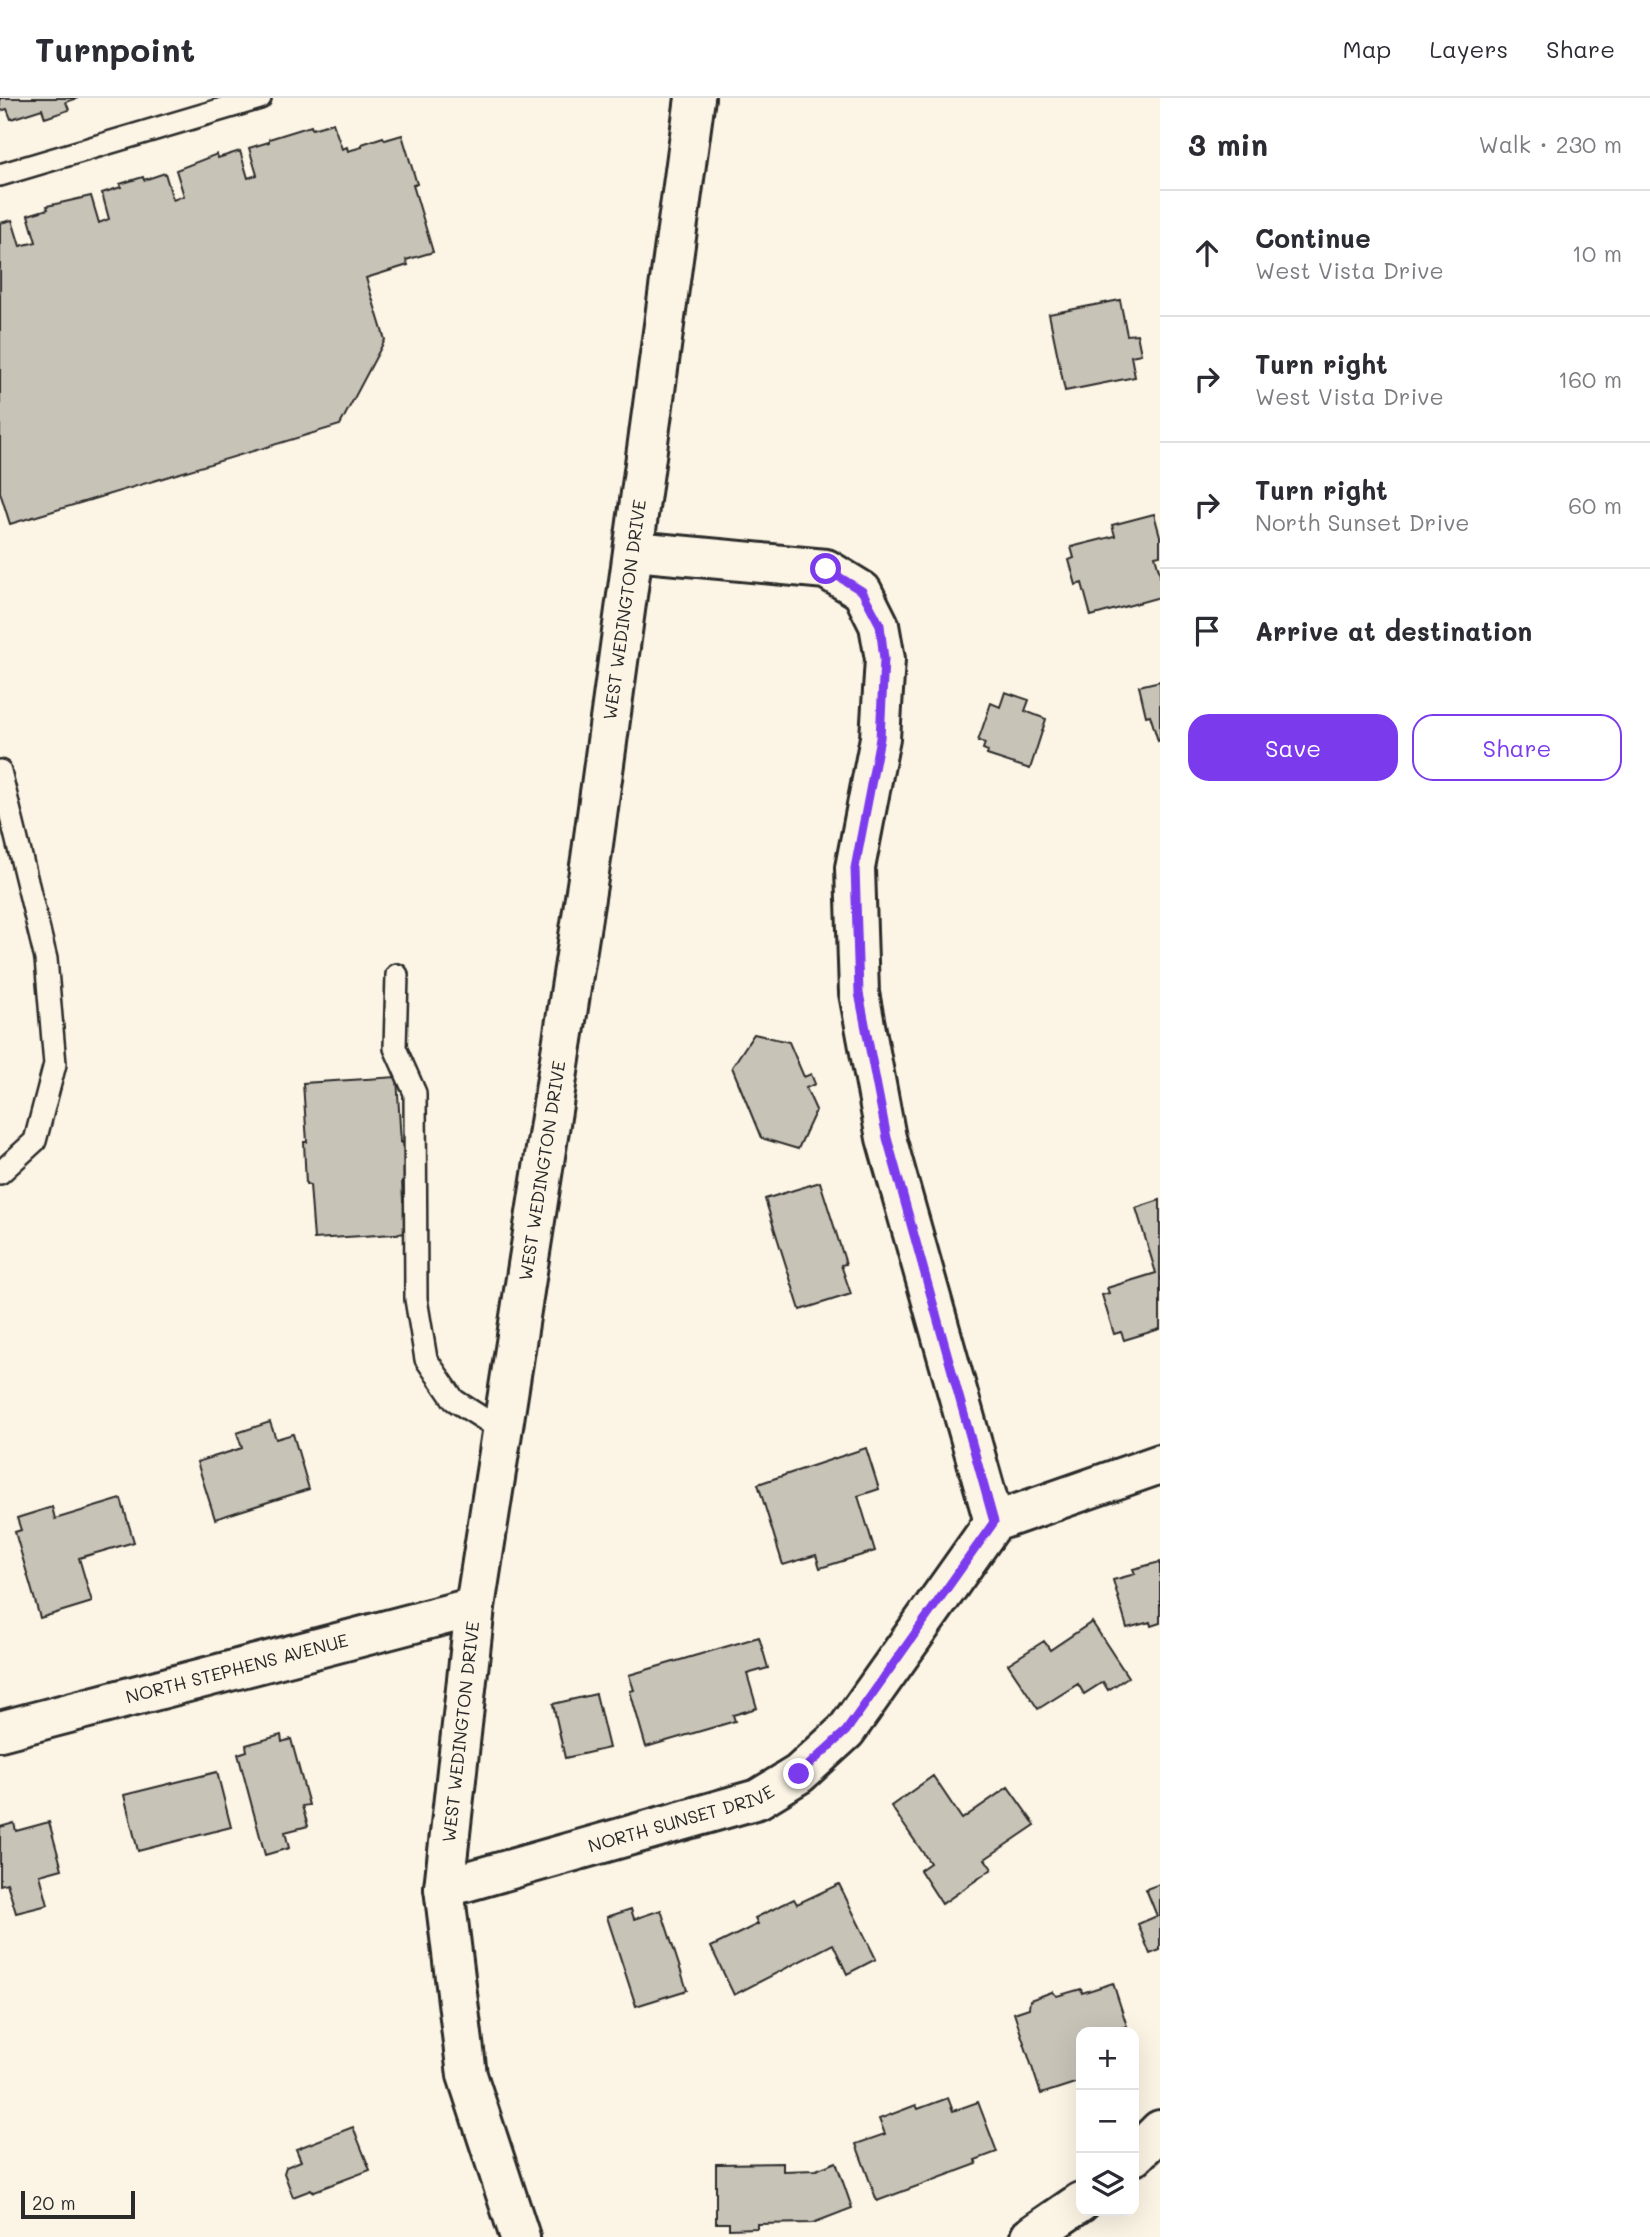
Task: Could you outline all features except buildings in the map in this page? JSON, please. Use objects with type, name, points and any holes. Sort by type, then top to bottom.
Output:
[{"type":"street","name":"WEST WEDINGTON DRIVE","points":[[520,2237],[467,2075],[444,1888],[475,1607],[591,859],[695,98]]},
{"type":"street","points":[[634,551],[826,569],[862,591],[880,625],[884,659],[880,738],[855,868],[859,993],[887,1138],[994,1522],[1160,1464]]},
{"type":"street","name":"NORTH SUNSET DRIVE","points":[[444,1888],[758,1799],[799,1774],[846,1731],[994,1522]]},
{"type":"street","name":"NORTH STEPHENS AVENUE","points":[[0,1731],[475,1607]]},
{"type":"street","points":[[1137,2153],[1160,2130]]},
{"type":"street","points":[[1030,2237],[1076,2205]]},
{"type":"lane","points":[[0,175],[260,98]]},
{"type":"lane","points":[[0,771],[46,958],[55,1064],[35,1141],[0,1174]]},
{"type":"lane","points":[[397,975],[395,1048],[415,1093],[416,1299],[426,1359],[454,1400],[503,1432]]},
{"type":"route","points":[[799,1774],[846,1731],[994,1522],[887,1138],[859,993],[855,868],[880,738],[884,659],[880,625],[862,591],[826,569]]}]
